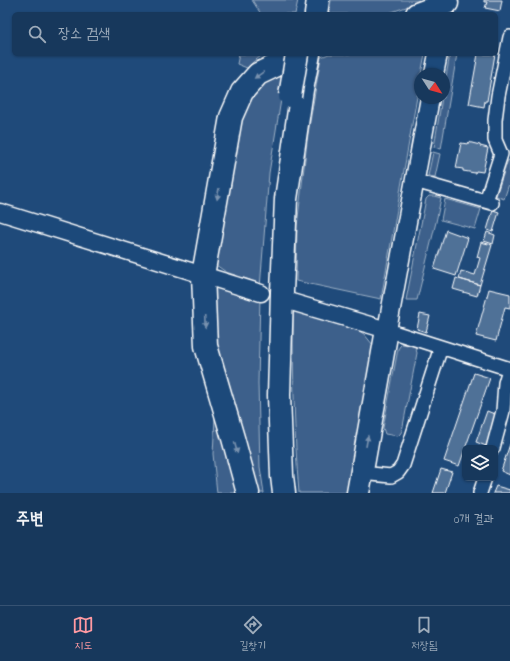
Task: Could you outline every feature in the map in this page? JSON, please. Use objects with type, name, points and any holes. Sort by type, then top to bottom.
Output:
[{"type":"highway","points":[[304,12],[307,0]]},
{"type":"highway","points":[[316,12],[318,0]]},
{"type":"highway","points":[[424,12],[447,6]]},
{"type":"highway","points":[[284,493],[279,395],[282,292],[286,199],[296,93],[297,56]]},
{"type":"highway","points":[[248,493],[206,346],[203,275],[231,117],[242,92],[258,74],[302,56]]},
{"type":"highway","points":[[273,493],[267,397],[270,286],[276,200],[296,93],[307,56]]},
{"type":"highway","points":[[359,483],[387,330]]},
{"type":"main road","points":[[435,68],[438,56]]},
{"type":"main road","points":[[387,330],[429,104]]},
{"type":"street","points":[[415,181],[489,202],[505,156],[495,140],[498,96],[510,37]]},
{"type":"street","points":[[0,212],[261,293]]},
{"type":"street","points":[[288,301],[387,330],[510,369],[505,383],[503,411],[494,445]]},
{"type":"street","points":[[359,483],[391,476],[398,472],[403,465],[441,347]]},
{"type":"street","points":[[480,493],[484,481]]},
{"type":"shaded area","points":[[252,0],[298,0],[295,12],[260,12]]},
{"type":"shaded area","points":[[331,0],[419,0],[392,12],[329,12]]},
{"type":"shaded area","points":[[239,56],[261,56],[247,68],[237,64]]},
{"type":"shaded area","points":[[425,56],[422,68],[414,68],[414,104],[416,104],[381,299],[296,281],[297,226],[308,134],[321,57]]},
{"type":"shaded area","points":[[450,56],[457,56],[450,96],[450,68],[448,68]]},
{"type":"shaded area","points":[[275,73],[285,75],[269,173],[260,288],[250,280],[226,272],[216,265],[215,260],[241,109],[250,93]]},
{"type":"shaded area","points":[[441,104],[449,104],[441,149],[434,147]]},
{"type":"shaded area","points":[[433,152],[440,154],[435,177],[428,176]]},
{"type":"shaded area","points":[[508,160],[510,161],[510,181],[504,199],[496,196]]},
{"type":"shaded area","points":[[429,196],[441,198],[436,222],[417,300],[406,300],[426,199]]},
{"type":"shaded area","points":[[445,199],[481,209],[475,229],[441,220]]},
{"type":"shaded area","points":[[212,285],[260,296],[258,383],[260,467],[264,493],[254,493],[218,364]]},
{"type":"shaded area","points":[[293,311],[354,328],[364,334],[373,345],[348,493],[299,493],[294,402]]},
{"type":"shaded area","points":[[402,344],[415,346],[417,353],[402,431],[398,436],[385,434],[383,428],[398,349]]},
{"type":"shaded area","points":[[218,402],[244,493],[217,493],[213,454],[215,417]]},
{"type":"building","points":[[484,0],[502,0],[500,11],[485,8],[487,2],[484,2]]},
{"type":"building","points":[[478,56],[495,56],[487,101],[485,101],[484,107],[469,104]]},
{"type":"building","points":[[468,142],[488,148],[483,172],[476,171],[475,173],[456,168],[461,143],[468,144]]},
{"type":"building","points":[[493,210],[499,212],[493,232],[487,230]]},
{"type":"building","points":[[446,230],[468,238],[456,276],[434,269]]},
{"type":"building","points":[[487,232],[495,235],[493,244],[484,241]]},
{"type":"building","points":[[481,242],[492,245],[480,285],[459,279],[461,271],[475,275],[480,258],[477,257]]},
{"type":"building","points":[[456,278],[480,285],[477,296],[453,289]]},
{"type":"building","points":[[489,289],[510,294],[510,308],[505,307],[496,341],[476,336]]},
{"type":"building","points":[[420,314],[430,316],[426,332],[417,329]]},
{"type":"building","points":[[474,373],[490,378],[466,445],[462,445],[462,457],[459,466],[444,461]]},
{"type":"building","points":[[487,411],[497,415],[486,445],[476,442]]},
{"type":"building","points":[[510,444],[510,475],[501,471]]},
{"type":"building","points":[[441,469],[452,472],[445,493],[433,493]]},
{"type":"building","points":[[496,486],[510,490],[510,493],[493,493]]}]
